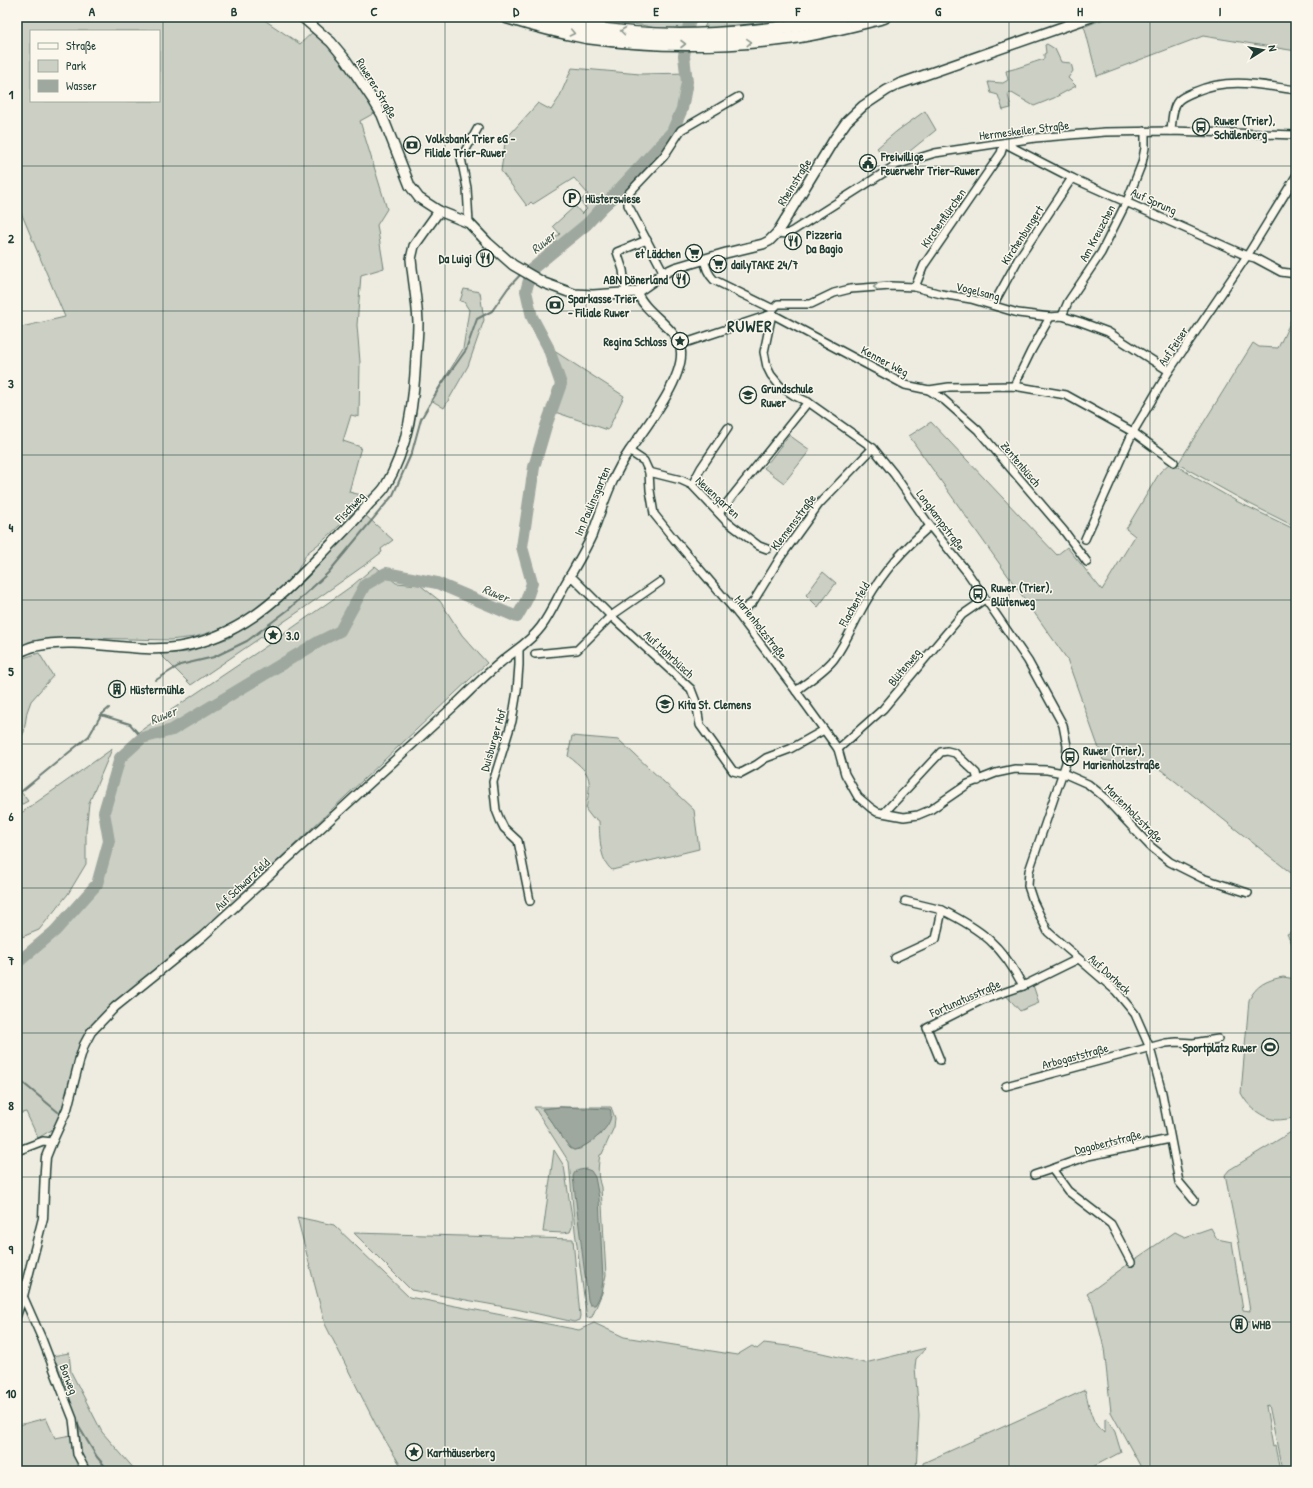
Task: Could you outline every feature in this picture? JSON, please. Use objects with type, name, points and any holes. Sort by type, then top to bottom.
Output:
[{"type":"highway","points":[[507,17],[534,25],[585,36],[626,42],[659,39],[782,39],[884,17]]},
{"type":"highway","points":[[546,17],[589,27],[659,39]]},
{"type":"highway","points":[[712,39],[840,17]]},
{"type":"main road","name":"Ruwerer Straße","points":[[302,17],[331,42],[346,60],[382,115],[410,186],[419,198],[439,211],[469,223],[488,243],[513,265],[544,283],[558,289]]},
{"type":"main road","name":"Rheinstraße","points":[[558,289],[574,294],[593,295],[637,292],[664,274],[687,264],[726,252],[763,244],[777,233],[835,138],[847,121],[863,106],[899,84],[1090,17]]},
{"type":"main road","name":"Fischweg","points":[[17,653],[35,646],[58,644],[155,648],[177,647],[200,643],[236,628],[260,613],[285,592],[356,519],[384,488],[401,454],[405,440],[415,392],[418,323],[410,259],[411,252],[439,211]]},
{"type":"street","points":[[1171,131],[1175,107],[1178,101],[1188,95],[1216,84],[1234,82],[1296,90]]},
{"type":"street","points":[[664,274],[628,204],[628,194],[664,156],[682,130],[738,97]]},
{"type":"street","points":[[469,223],[467,188],[461,158],[478,128]]},
{"type":"street","name":"Am Kreuzchen","points":[[1062,316],[1068,302],[1101,253],[1127,201],[1142,163],[1145,148],[1145,131]]},
{"type":"street","name":"Hermeskeiler Straße","points":[[777,233],[787,234],[896,165],[935,153],[1035,138],[1105,132],[1171,131],[1296,135]]},
{"type":"street","name":"Auf Sprung","points":[[1004,143],[1072,178],[1255,258],[1281,272],[1296,274]]},
{"type":"street","name":"Kirchenflürchen","points":[[915,287],[924,265],[1001,153],[1004,143]]},
{"type":"street","name":"Auf Feiser","points":[[1085,538],[1133,432],[1169,371],[1248,256],[1296,176]]},
{"type":"street","name":"Kirchenbungert","points":[[993,305],[1019,258],[1072,178]]},
{"type":"street","points":[[626,293],[623,270],[617,252],[647,240]]},
{"type":"street","name":"Kenner Weg","points":[[704,259],[707,271],[714,280],[905,385],[929,390],[949,387],[1014,386],[1066,395],[1133,432],[1174,462]]},
{"type":"street","name":"Vogelsang","points":[[679,345],[772,311],[778,304],[811,304],[834,293],[850,289],[891,286],[915,287],[941,294],[970,299],[1018,313],[1050,317],[1062,316],[1108,332],[1169,371]]},
{"type":"street","points":[[637,292],[643,303],[669,330],[679,345]]},
{"type":"street","name":"Longkampstraße","points":[[772,311],[764,352],[767,367],[771,375],[780,386],[795,396],[808,402],[873,448],[894,474],[930,526],[967,572],[1028,661],[1063,725],[1067,746],[1067,756],[1062,773]]},
{"type":"street","points":[[1014,386],[1050,317]]},
{"type":"street","name":"Im Paulinsgarten","points":[[492,669],[529,640],[542,626],[589,541],[616,472],[658,408],[675,378],[681,357],[679,345]]},
{"type":"street","name":"Zentenbüsch","points":[[929,390],[944,400],[978,430],[1064,531],[1087,562]]},
{"type":"street","points":[[719,513],[808,402]]},
{"type":"street","points":[[692,485],[701,468],[728,428]]},
{"type":"street","name":"Klemensstraße","points":[[738,614],[753,602],[780,558],[819,504],[873,448]]},
{"type":"street","points":[[629,451],[644,462],[649,472]]},
{"type":"street","name":"Neuengarten","points":[[649,472],[681,480],[692,485],[726,521],[759,546],[767,549]]},
{"type":"street","name":"Marienholzstraße","points":[[649,472],[654,514],[738,614],[796,691],[838,749],[845,774],[858,797],[870,808],[877,812],[904,817],[918,815],[930,810],[968,784],[996,773],[1015,769],[1047,770],[1062,773],[1088,784],[1103,796],[1150,846],[1170,862],[1202,878],[1248,893]]},
{"type":"street","name":"Flachenfeld","points":[[796,691],[833,660],[847,638],[866,601],[887,570],[908,546],[930,526]]},
{"type":"street","name":"Auf Mohrbüsch","points":[[570,575],[611,616],[691,689],[696,702],[700,724],[733,771],[741,773],[766,758],[790,749],[824,730]]},
{"type":"street","points":[[535,654],[577,650],[611,616],[660,582]]},
{"type":"street","name":"Blütenweg","points":[[838,749],[883,709],[962,615],[985,599]]},
{"type":"street","name":"Duisburger Hof","points":[[519,648],[517,691],[512,721],[493,782],[496,810],[500,820],[504,828],[518,842],[530,901]]},
{"type":"street","name":"Auf Schwarzfeld","points":[[20,1295],[42,1226],[44,1212],[45,1163],[52,1142],[67,1109],[87,1037],[116,1007],[209,931],[448,712],[492,669]]},
{"type":"street","points":[[884,813],[941,752],[947,751],[955,753],[976,773],[978,781]]},
{"type":"street","name":"Auf Dorheck","points":[[1062,773],[1030,871],[1028,886],[1033,901],[1048,932],[1116,991],[1135,1014],[1150,1048],[1162,1094],[1179,1182],[1194,1200]]},
{"type":"street","points":[[905,901],[942,910],[967,923],[988,937],[1012,965],[1023,986]]},
{"type":"street","points":[[895,958],[936,939],[942,910]]},
{"type":"street","name":"Fortunatusstraße","points":[[940,1060],[927,1028],[982,1000],[1023,986],[1078,959]]},
{"type":"street","name":"Arbogaststraße","points":[[1006,1086],[1172,1043],[1193,1043],[1218,1039]]},
{"type":"street","name":"Dagobertstraße","points":[[1034,1175],[1088,1156],[1170,1139]]},
{"type":"street","points":[[17,1151],[43,1141],[52,1142]]},
{"type":"street","points":[[1052,1169],[1068,1191],[1112,1224],[1131,1262]]},
{"type":"street","points":[[17,1315],[20,1295]]},
{"type":"street","name":"Borweg","points":[[20,1295],[42,1339],[70,1412],[77,1454],[86,1471]]},
{"type":"green space","points":[[17,17],[260,17],[300,44],[316,29],[331,42],[378,111],[360,121],[387,209],[377,225],[384,268],[361,275],[357,325],[360,362],[359,417],[351,415],[343,441],[361,447],[349,492],[370,497],[325,539],[307,553],[295,575],[277,593],[248,616],[220,629],[195,637],[170,640],[86,638],[51,640],[17,653],[17,328],[65,317],[17,203]]},
{"type":"green space","points":[[568,17],[689,17],[686,28],[660,29],[641,25],[589,21]]},
{"type":"green space","points":[[709,17],[818,17],[734,28],[704,28]]},
{"type":"green space","points":[[1109,17],[1296,17],[1296,51],[1203,36],[1097,76],[1085,29],[1083,27]]},
{"type":"green space","points":[[1047,44],[1055,49],[1061,62],[1071,63],[1073,71],[1068,78],[1076,86],[1054,98],[1034,106],[1010,92],[1008,95],[1011,108],[1003,110],[998,95],[991,93],[988,82],[1003,83],[1008,80],[1006,71],[1044,59],[1044,54],[1046,53],[1045,45]]},
{"type":"green space","points":[[572,68],[640,74],[689,73],[690,91],[686,110],[674,133],[663,149],[620,199],[560,251],[552,240],[560,234],[553,226],[575,206],[582,214],[587,209],[580,201],[588,194],[574,178],[533,204],[531,202],[527,206],[501,171],[505,143],[503,142],[538,103],[551,110],[559,98]]},
{"type":"green space","points":[[925,111],[936,130],[905,155],[885,158],[877,148],[897,131]]},
{"type":"green space","points":[[464,289],[480,292],[484,320],[468,366],[444,408],[431,400],[463,349],[469,310],[464,302],[460,301]]},
{"type":"green space","points":[[1296,306],[1296,527],[1250,504],[1178,464],[1253,343],[1259,347],[1278,348]]},
{"type":"green space","points":[[548,347],[624,396],[608,430],[552,411],[561,384]]},
{"type":"green space","points":[[931,422],[1057,555],[1067,547],[1102,590],[1135,536],[1126,529],[1160,472],[1171,462],[1238,502],[1296,530],[1296,877],[1161,770],[1103,760],[1067,659],[909,436]]},
{"type":"green space","points":[[789,435],[810,450],[784,483],[764,468]]},
{"type":"green space","points":[[365,515],[393,540],[381,549],[382,552],[304,608],[191,685],[160,654],[188,652],[229,638],[253,622],[286,597],[307,578]]},
{"type":"green space","points":[[375,566],[396,583],[420,585],[440,601],[462,635],[487,663],[204,930],[99,1017],[87,1029],[76,1054],[67,1093],[55,1128],[38,1138],[26,1112],[17,1114],[17,963],[55,931],[97,884],[109,841],[104,812],[120,758],[142,738],[137,733],[271,643],[353,585]]},
{"type":"green space","points":[[823,572],[836,583],[818,607],[806,595]]},
{"type":"green space","points":[[39,653],[53,676],[31,701],[27,712],[24,732],[17,745],[17,660]]},
{"type":"green space","points":[[572,736],[619,740],[694,810],[699,849],[612,870],[608,866],[602,854],[599,821],[595,818],[593,819],[586,810],[589,792],[589,779],[583,769],[568,756]]},
{"type":"green space","points":[[112,749],[89,803],[86,831],[86,864],[68,894],[39,930],[22,937],[17,894],[17,816]]},
{"type":"green space","points":[[17,787],[28,801],[17,807]]},
{"type":"green space","points":[[1296,930],[1296,949],[1295,949],[1287,934]]},
{"type":"green space","name":"Sportplatz Ruwer","points":[[1283,977],[1296,979],[1296,1123],[1293,1118],[1276,1120],[1265,1117],[1251,1107],[1241,1093],[1249,1000],[1255,990],[1263,984]]},
{"type":"green space","points":[[1032,982],[1039,1003],[1020,1011],[1004,993]]},
{"type":"green space","points":[[534,1107],[560,1107],[611,1107],[615,1118],[614,1127],[602,1154],[600,1155],[598,1171],[601,1187],[606,1275],[602,1293],[592,1317],[587,1318],[575,1231],[569,1162]],"holes":[[[560,1107],[574,1108],[601,1134],[580,1149],[574,1150],[570,1148],[542,1109]]]},
{"type":"green space","points":[[1296,1129],[1296,1471],[1281,1471],[1269,1405],[1266,1406],[1273,1447],[1275,1446],[1280,1471],[1143,1471],[1111,1412],[1104,1348],[1093,1304],[1087,1294],[1175,1232],[1185,1237],[1211,1228],[1217,1239],[1232,1242],[1243,1310],[1250,1311],[1239,1244],[1225,1175],[1229,1170]]},
{"type":"green space","points":[[554,1150],[564,1166],[572,1217],[572,1227],[570,1232],[543,1232]]},
{"type":"green space","points":[[297,1217],[334,1225],[409,1297],[579,1330],[594,1323],[624,1337],[737,1355],[752,1346],[757,1349],[764,1343],[796,1347],[865,1363],[926,1348],[916,1359],[915,1367],[919,1416],[916,1471],[404,1471],[376,1425],[325,1324]]},
{"type":"green space","points":[[354,1233],[573,1239],[580,1316],[579,1320],[574,1322],[516,1309],[411,1290]]},
{"type":"green space","points":[[69,1353],[71,1372],[102,1432],[136,1471],[90,1471],[82,1457],[79,1431],[76,1420],[52,1356]]},
{"type":"green space","points":[[1085,1390],[1094,1420],[1100,1430],[1105,1433],[1105,1419],[1107,1418],[1115,1432],[1121,1452],[1085,1471],[923,1471],[923,1463]]},
{"type":"green space","points":[[46,1418],[55,1438],[71,1435],[73,1453],[82,1471],[19,1471],[17,1457],[19,1425]]},
{"type":"water","points":[[560,1107],[610,1109],[611,1115],[609,1122],[600,1134],[587,1145],[574,1150],[570,1148],[542,1109]]},
{"type":"water","points":[[586,1169],[591,1171],[595,1177],[599,1198],[603,1280],[601,1294],[595,1305],[590,1305],[588,1300],[573,1177],[579,1170]]},
{"type":"waterway","name":"Ruwer","points":[[17,963],[55,931],[97,884],[109,841],[104,812],[120,758],[142,738],[172,730],[320,641],[340,631],[365,585],[386,573],[437,583],[517,617],[526,601],[532,583],[522,547],[534,467],[546,426],[561,384],[548,347],[532,317],[526,291],[532,269],[587,224],[672,132],[682,109],[687,82],[684,56],[689,23],[692,17]]},
{"type":"waterway","points":[[156,680],[180,665],[214,657],[247,641],[288,610],[328,573],[393,495],[412,452],[421,419],[441,385],[466,350],[477,319],[492,311],[508,288],[521,274]]},
{"type":"waterway","points":[[17,795],[89,736],[101,715],[109,708]]},
{"type":"waterway","points":[[101,715],[130,724],[142,738]]},
{"type":"waterway","points":[[17,952],[19,961]]},
{"type":"waterway","points":[[17,1078],[58,1112]]},
{"type":"waterway","points":[[56,1363],[79,1427],[97,1457],[109,1471]]},
{"type":"place","name":"Ruwer (Trier), Schälenberg","points":[[1201,127]]},
{"type":"place","name":"Volksbank Trier eG - Filiale Trier-Ruwer","points":[[412,145]]},
{"type":"place","name":"Freiwillige Feuerwehr Trier-Ruwer","points":[[868,163]]},
{"type":"place","name":"Hüsterswiese","points":[[572,198]]},
{"type":"place","name":"Pizzeria Da Bagio","points":[[793,241]]},
{"type":"place","name":"et Lädchen","points":[[694,253]]},
{"type":"place","name":"Da Luigi","points":[[485,258]]},
{"type":"place","name":"dailyTAKE 24/7","points":[[718,264]]},
{"type":"place","name":"ABN Dönerland","points":[[681,279]]},
{"type":"place","name":"Sparkasse Trier - Filiale Ruwer","points":[[555,305]]},
{"type":"place","name":"Regina Schloss","points":[[680,341]]},
{"type":"place","name":"Grundschule Ruwer","points":[[748,395]]},
{"type":"place","name":"Ruwer (Trier), Blütenweg","points":[[978,594]]},
{"type":"place","name":"3.0","points":[[273,635]]},
{"type":"place","name":"Hüstermühle","points":[[117,689]]},
{"type":"place","name":"Kita St. Clemens","points":[[665,704]]},
{"type":"place","name":"Ruwer (Trier), Marienholzstraße","points":[[1070,757]]},
{"type":"place","name":"Sportplatz Ruwer","points":[[1270,1047]]},
{"type":"place","name":"WHB","points":[[1239,1324]]},
{"type":"place","name":"Karthäuserberg","points":[[414,1452]]},
{"type":"district","name":"RUWER","points":[[750,326]]}]
